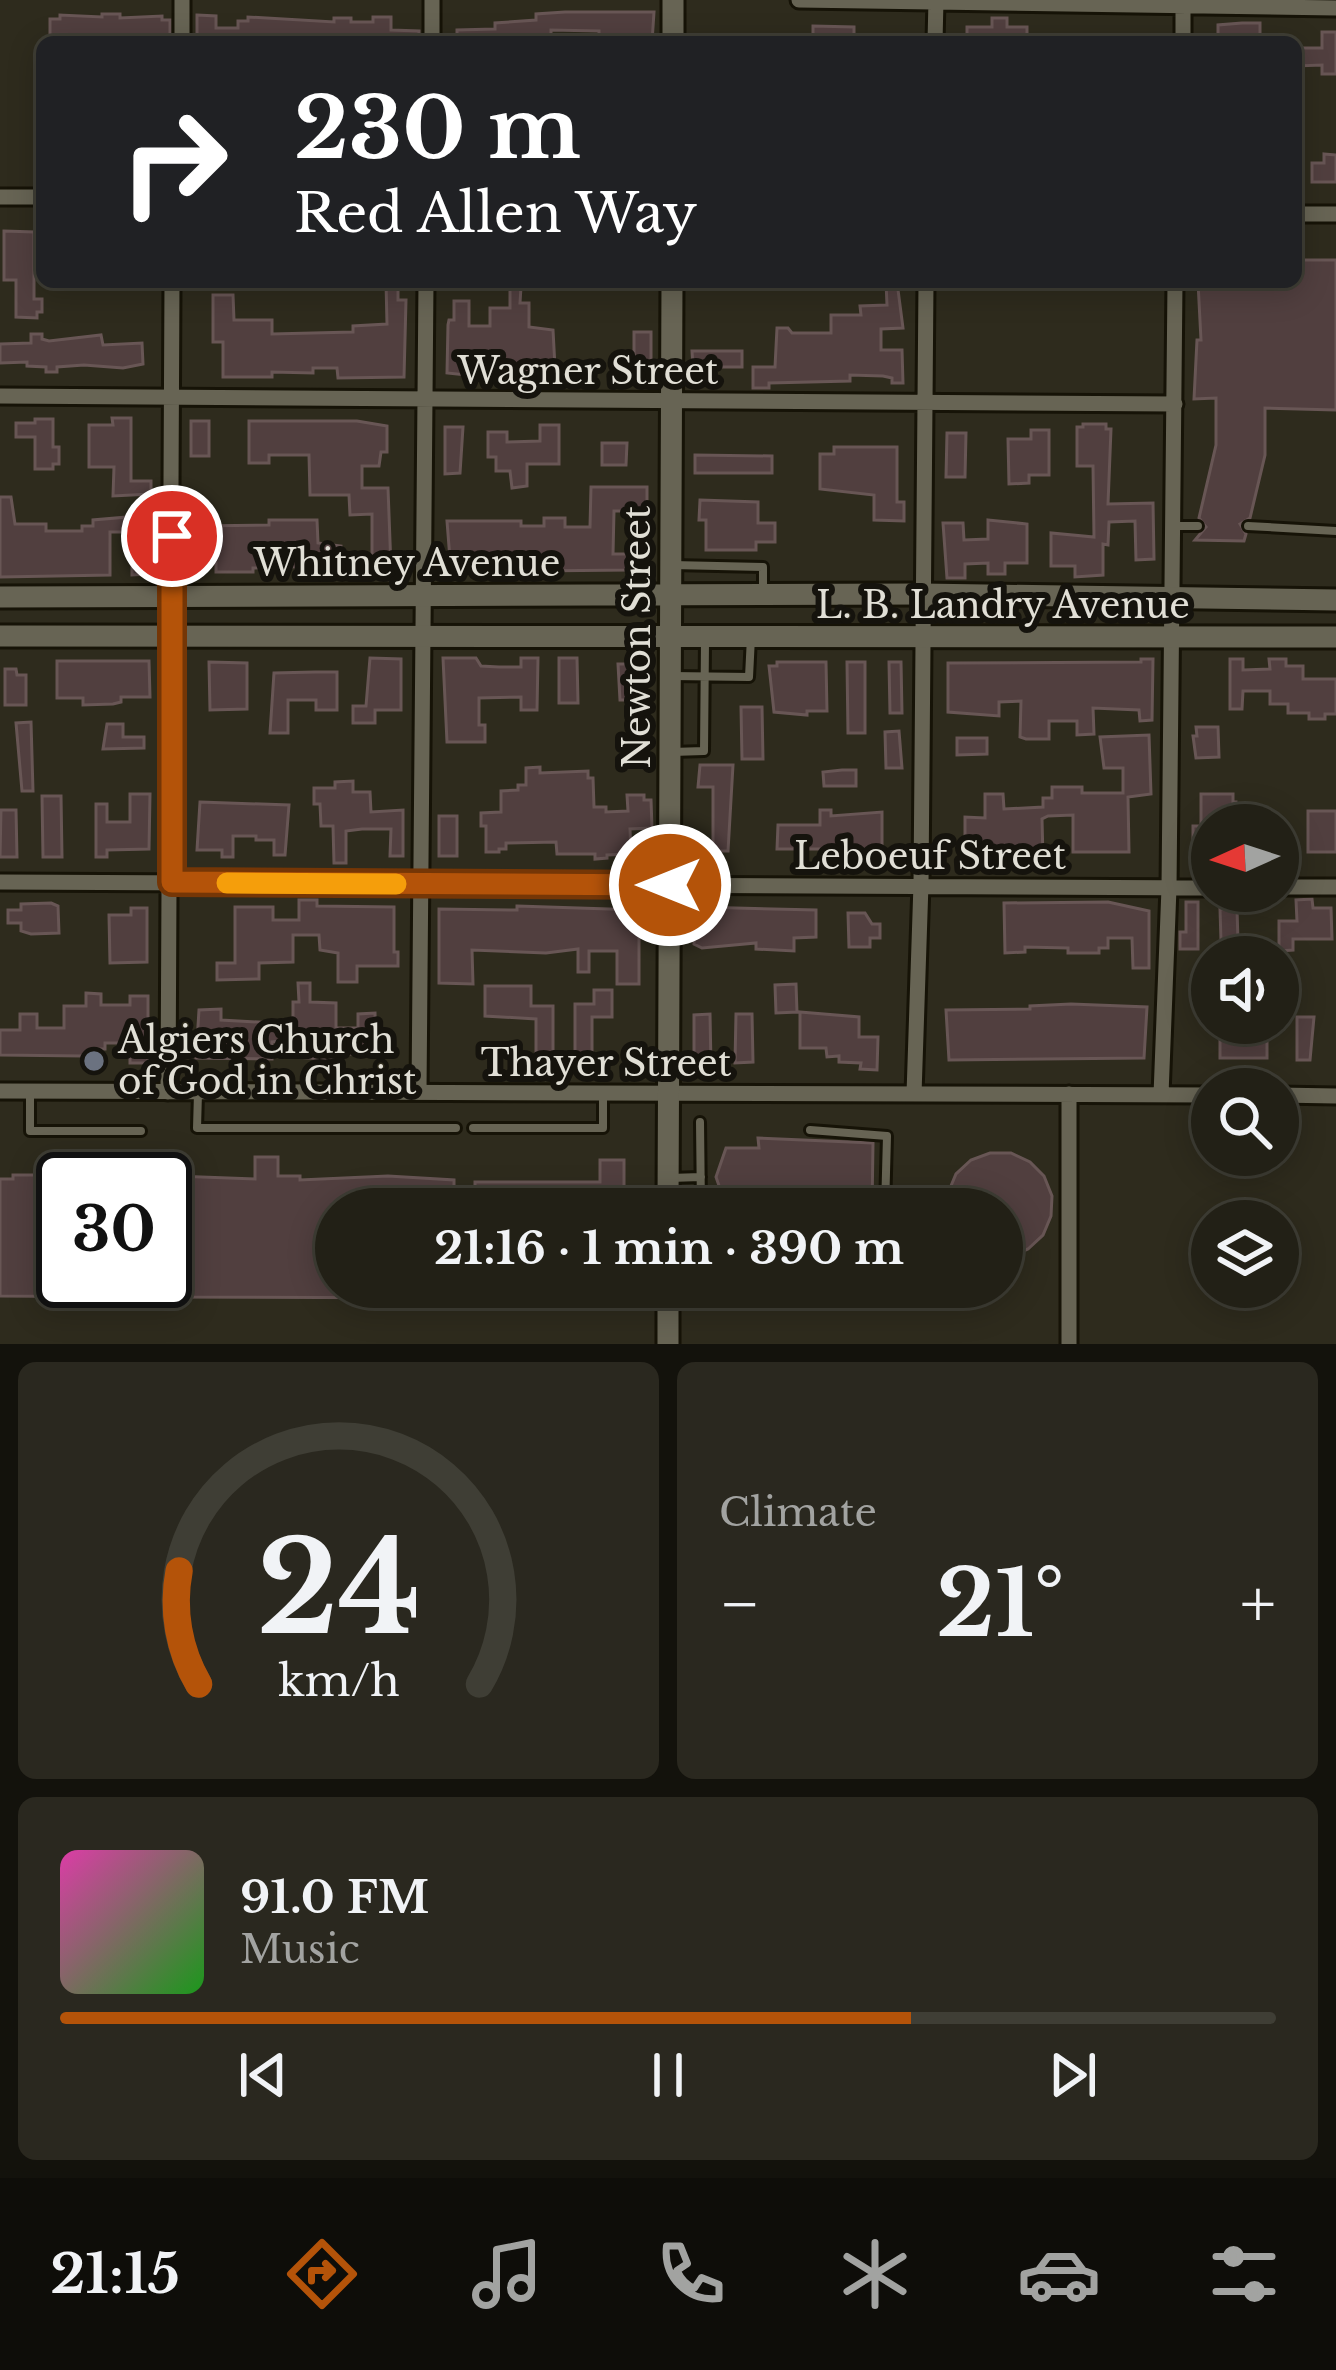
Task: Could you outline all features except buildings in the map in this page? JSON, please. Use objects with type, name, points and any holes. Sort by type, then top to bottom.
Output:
[{"type":"street","points":[[182,0],[182,36]]},
{"type":"street","points":[[432,0],[432,36]]},
{"type":"street","points":[[673,0],[673,36]]},
{"type":"street","points":[[799,0],[1336,8]]},
{"type":"street","points":[[935,36],[936,1]]},
{"type":"street","points":[[1183,3],[1183,36]]},
{"type":"street","points":[[0,196],[36,197]]},
{"type":"street","points":[[1302,214],[1336,214]]},
{"type":"street","points":[[168,1092],[172,288]]},
{"type":"street","points":[[419,1092],[426,288]]},
{"type":"street","name":"Newton Street","points":[[668,1188],[672,288]]},
{"type":"street","points":[[914,1094],[921,884],[926,288]]},
{"type":"street","points":[[1161,1095],[1169,888],[1175,288]]},
{"type":"street","name":"Wagner Street","points":[[0,396],[1175,404]]},
{"type":"street","name":"Whitney Avenue","points":[[0,597],[670,595]]},
{"type":"street","name":"L. B. Landry Avenue","points":[[670,595],[1336,600]]},
{"type":"street","name":"Whitney Avenue","points":[[0,636],[670,636]]},
{"type":"street","name":"L. B. Landry Avenue","points":[[670,636],[1336,637]]},
{"type":"street","name":"Leboeuf Street","points":[[0,882],[1191,888]]},
{"type":"street","points":[[1299,887],[1336,887]]},
{"type":"street","name":"Thayer Street","points":[[0,1091],[1191,1095]]},
{"type":"street","points":[[1069,1094],[1069,1344]]},
{"type":"street","points":[[1299,1096],[1336,1096]]},
{"type":"street","points":[[668,1308],[668,1344]]},
{"type":"lane","points":[[1174,526],[1198,526]]},
{"type":"lane","points":[[1248,526],[1336,531]]},
{"type":"lane","points":[[671,565],[763,567],[763,594]]},
{"type":"lane","points":[[670,752],[704,752],[705,636]]},
{"type":"lane","points":[[670,676],[749,677],[751,637]]},
{"type":"lane","points":[[30,1091],[30,1131],[141,1131]]},
{"type":"lane","points":[[198,1092],[197,1128],[456,1128]]},
{"type":"lane","points":[[473,1128],[602,1129],[603,1093]]},
{"type":"lane","points":[[700,1122],[701,1188]]},
{"type":"lane","points":[[810,1130],[887,1136],[886,1188]]},
{"type":"lane","points":[[668,1178],[701,1177]]},
{"type":"slow traffic","points":[[227,883],[396,884]]},
{"type":"place","name":"Algiers Church of God in Christ","points":[[94,1061]]},
{"type":"route","points":[[172,536],[172,882],[670,885]]}]
